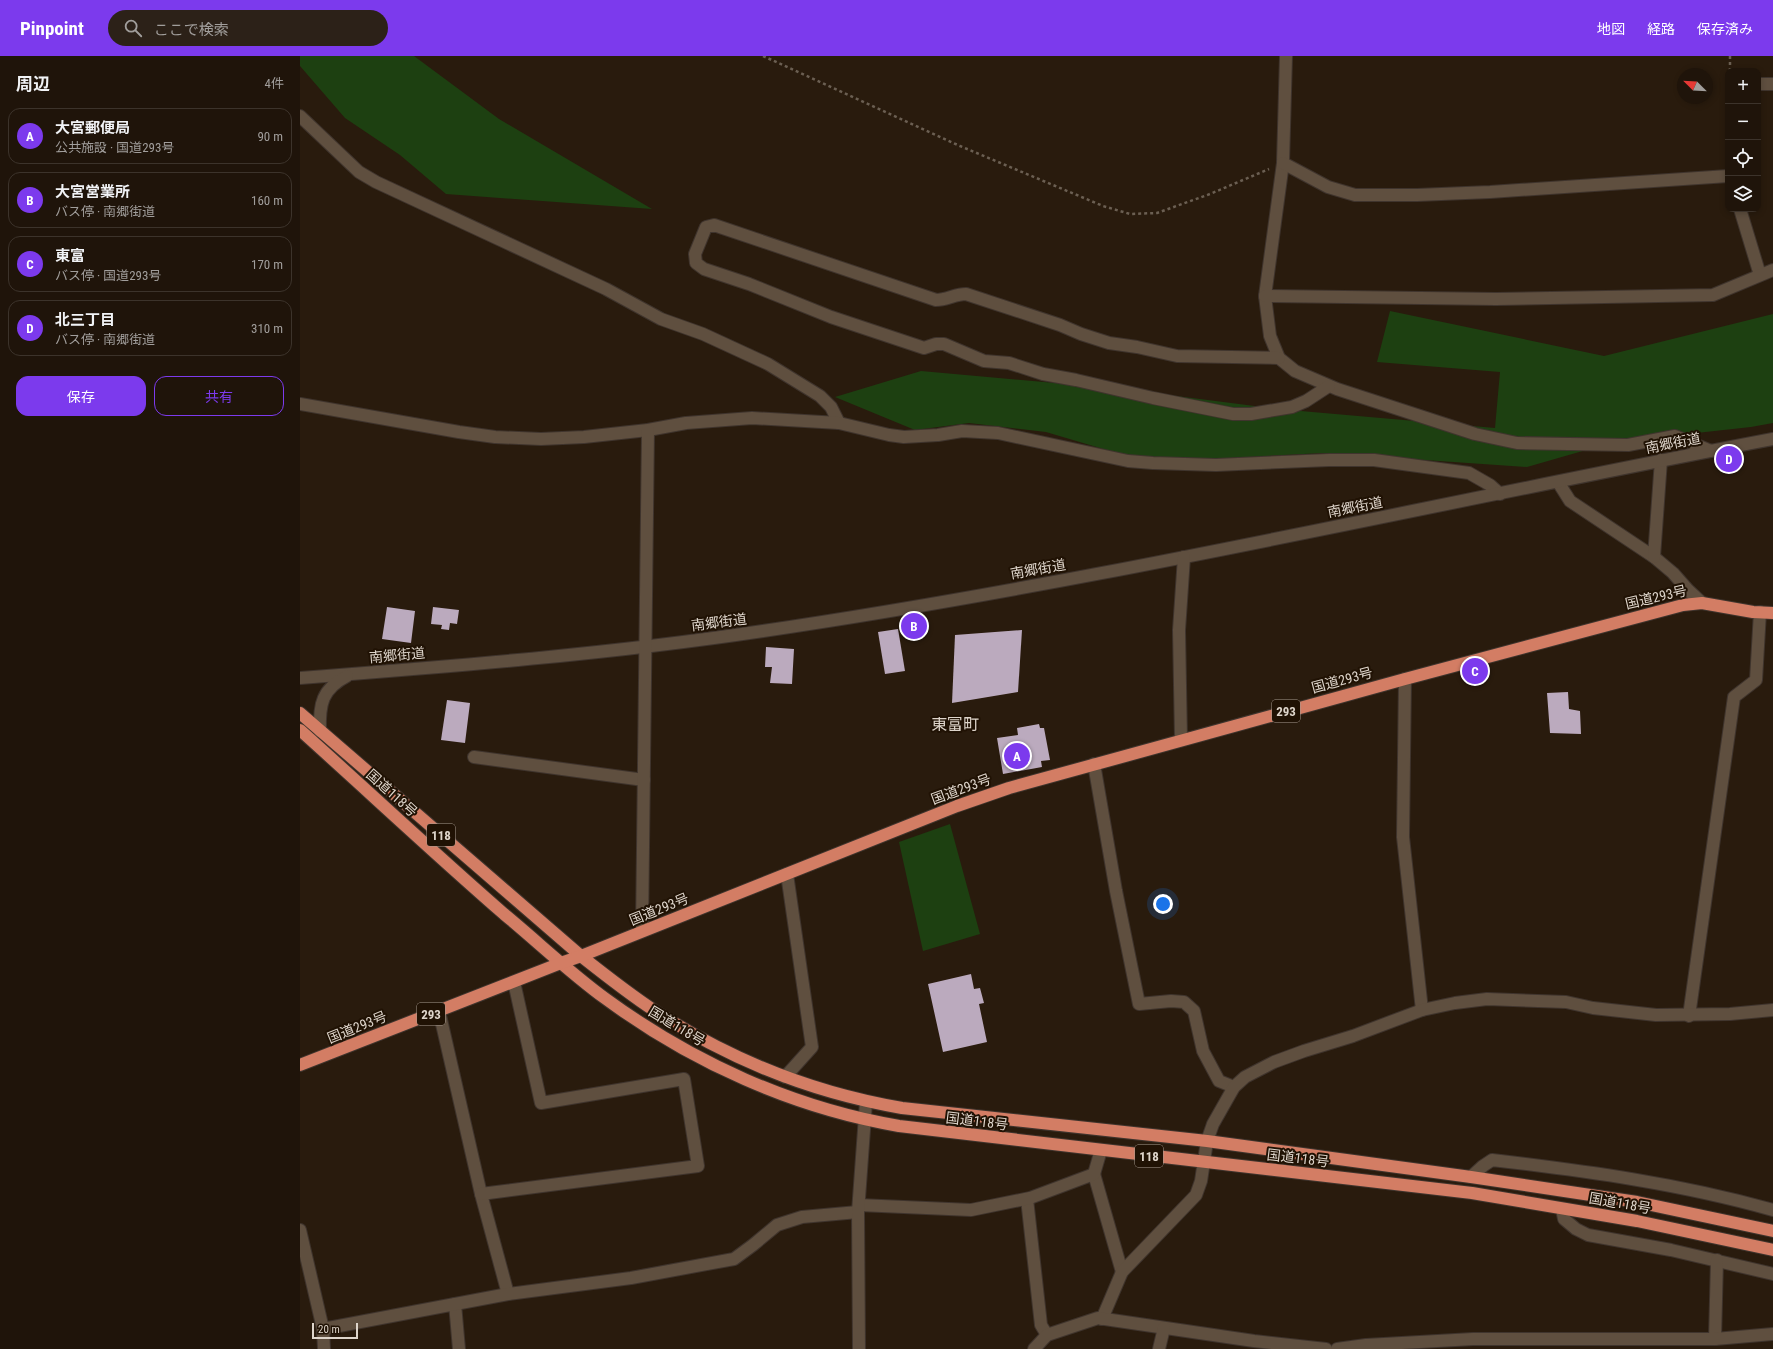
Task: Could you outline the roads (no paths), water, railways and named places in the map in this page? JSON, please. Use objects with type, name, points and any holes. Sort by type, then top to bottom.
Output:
[{"type":"highway","name":"国道293号","points":[[300,1065],[514,982],[561,962],[582,956],[957,806],[1009,788],[1655,611],[1683,605],[1702,603],[1773,613]]},
{"type":"highway","name":"国道118号","points":[[300,713],[582,956],[648,1006],[695,1035],[785,1077],[819,1089],[866,1102],[963,1116],[1207,1141],[1471,1177],[1637,1202],[1773,1231]]},
{"type":"highway","name":"国道118号","points":[[300,730],[477,890],[561,962],[613,1004],[687,1052],[777,1093],[838,1113],[865,1120],[960,1134],[1472,1193],[1562,1209],[1637,1220],[1773,1250]]},
{"type":"street","points":[[1286,56],[1283,163],[1265,296],[1270,336],[1279,358],[1295,371],[1329,386],[1475,434],[1517,443],[1628,445],[1675,436],[1711,451]]},
{"type":"street","points":[[1761,84],[1773,84]]},
{"type":"street","points":[[300,116],[359,172],[376,182],[606,289],[661,319],[703,334],[768,364],[820,396],[831,407],[839,424]]},
{"type":"street","points":[[1283,163],[1328,187],[1355,195],[1417,196],[1725,176]]},
{"type":"street","points":[[1741,212],[1760,275]]},
{"type":"street","points":[[1279,358],[1177,356],[1137,347],[1109,343],[966,294],[957,294],[942,300],[936,300],[714,225],[706,226],[695,254],[696,263],[704,269],[749,284],[831,317],[924,348],[936,344],[944,344],[984,361],[1009,363],[1043,374],[1153,398],[1233,414],[1251,414],[1292,407],[1306,401],[1329,386]]},
{"type":"street","points":[[1265,296],[1496,299],[1713,295],[1773,270]]},
{"type":"street","points":[[300,404],[458,432],[495,437],[541,439],[584,437],[648,430],[686,423],[752,418],[839,424],[904,437],[938,435],[962,431],[998,433],[1128,461],[1153,463],[1216,465],[1329,460],[1374,460],[1469,473],[1490,485],[1500,494]]},
{"type":"street","points":[[642,931],[648,430]]},
{"type":"street","name":"南郷街道","points":[[300,678],[545,657],[646,646],[760,632],[911,608],[1184,557],[1500,494],[1661,460],[1773,439]]},
{"type":"street","points":[[1654,557],[1661,460]]},
{"type":"street","points":[[1558,482],[1570,501],[1654,557],[1673,573],[1702,603]]},
{"type":"street","points":[[1181,740],[1179,630],[1184,557]]},
{"type":"street","points":[[1689,1016],[1734,697],[1756,680],[1760,612]]},
{"type":"street","points":[[320,731],[320,715],[324,695],[338,680],[349,674]]},
{"type":"street","points":[[1405,679],[1403,837],[1422,1010]]},
{"type":"street","points":[[474,757],[644,780]]},
{"type":"street","points":[[1094,764],[1116,891],[1138,1004],[1171,1001],[1184,1002],[1194,1011],[1203,1051],[1219,1081],[1234,1087]]},
{"type":"street","points":[[785,1077],[812,1047],[787,874]]},
{"type":"street","points":[[481,1194],[698,1166],[684,1079],[541,1103],[514,982]]},
{"type":"street","points":[[1102,1319],[1122,1272],[1196,1195],[1205,1162],[1207,1141],[1213,1124],[1234,1087],[1245,1078],[1274,1062],[1304,1050],[1353,1036],[1422,1010],[1455,1003],[1487,999],[1566,1002],[1633,1014],[1689,1016],[1773,1010]]},
{"type":"street","points":[[439,1011],[481,1194],[508,1294]]},
{"type":"street","points":[[858,1349],[859,1208],[866,1102]]},
{"type":"street","points":[[1101,1150],[1094,1174],[1122,1272]]},
{"type":"street","points":[[1471,1177],[1492,1160],[1569,1169],[1640,1180],[1715,1195],[1773,1210]]},
{"type":"street","points":[[323,1329],[508,1294],[631,1278],[734,1259],[753,1246],[777,1225],[802,1217],[859,1208],[971,1210],[1027,1199],[1094,1174]]},
{"type":"street","points":[[1027,1199],[1041,1325],[1046,1335]]},
{"type":"street","points":[[1562,1209],[1564,1218],[1576,1229],[1588,1235],[1671,1250],[1773,1274]]},
{"type":"street","points":[[300,1230],[323,1329],[324,1349]]},
{"type":"street","points":[[1715,1339],[1717,1260]]},
{"type":"street","points":[[456,1304],[459,1349]]},
{"type":"street","points":[[1034,1349],[1046,1335],[1098,1318],[1254,1341],[1326,1349]]},
{"type":"street","points":[[1159,1349],[1164,1328]]},
{"type":"street","points":[[1337,1349],[1366,1345],[1473,1339],[1715,1339],[1773,1334]]},
{"type":"place","name":"北三丁目","points":[[1729,459]]},
{"type":"place","name":"大宮営業所","points":[[914,626]]},
{"type":"place","name":"東富","points":[[1475,671]]},
{"type":"place","name":"大宮郵便局","points":[[1017,756]]},
{"type":"district","name":"東富町","points":[[955,724]]}]
